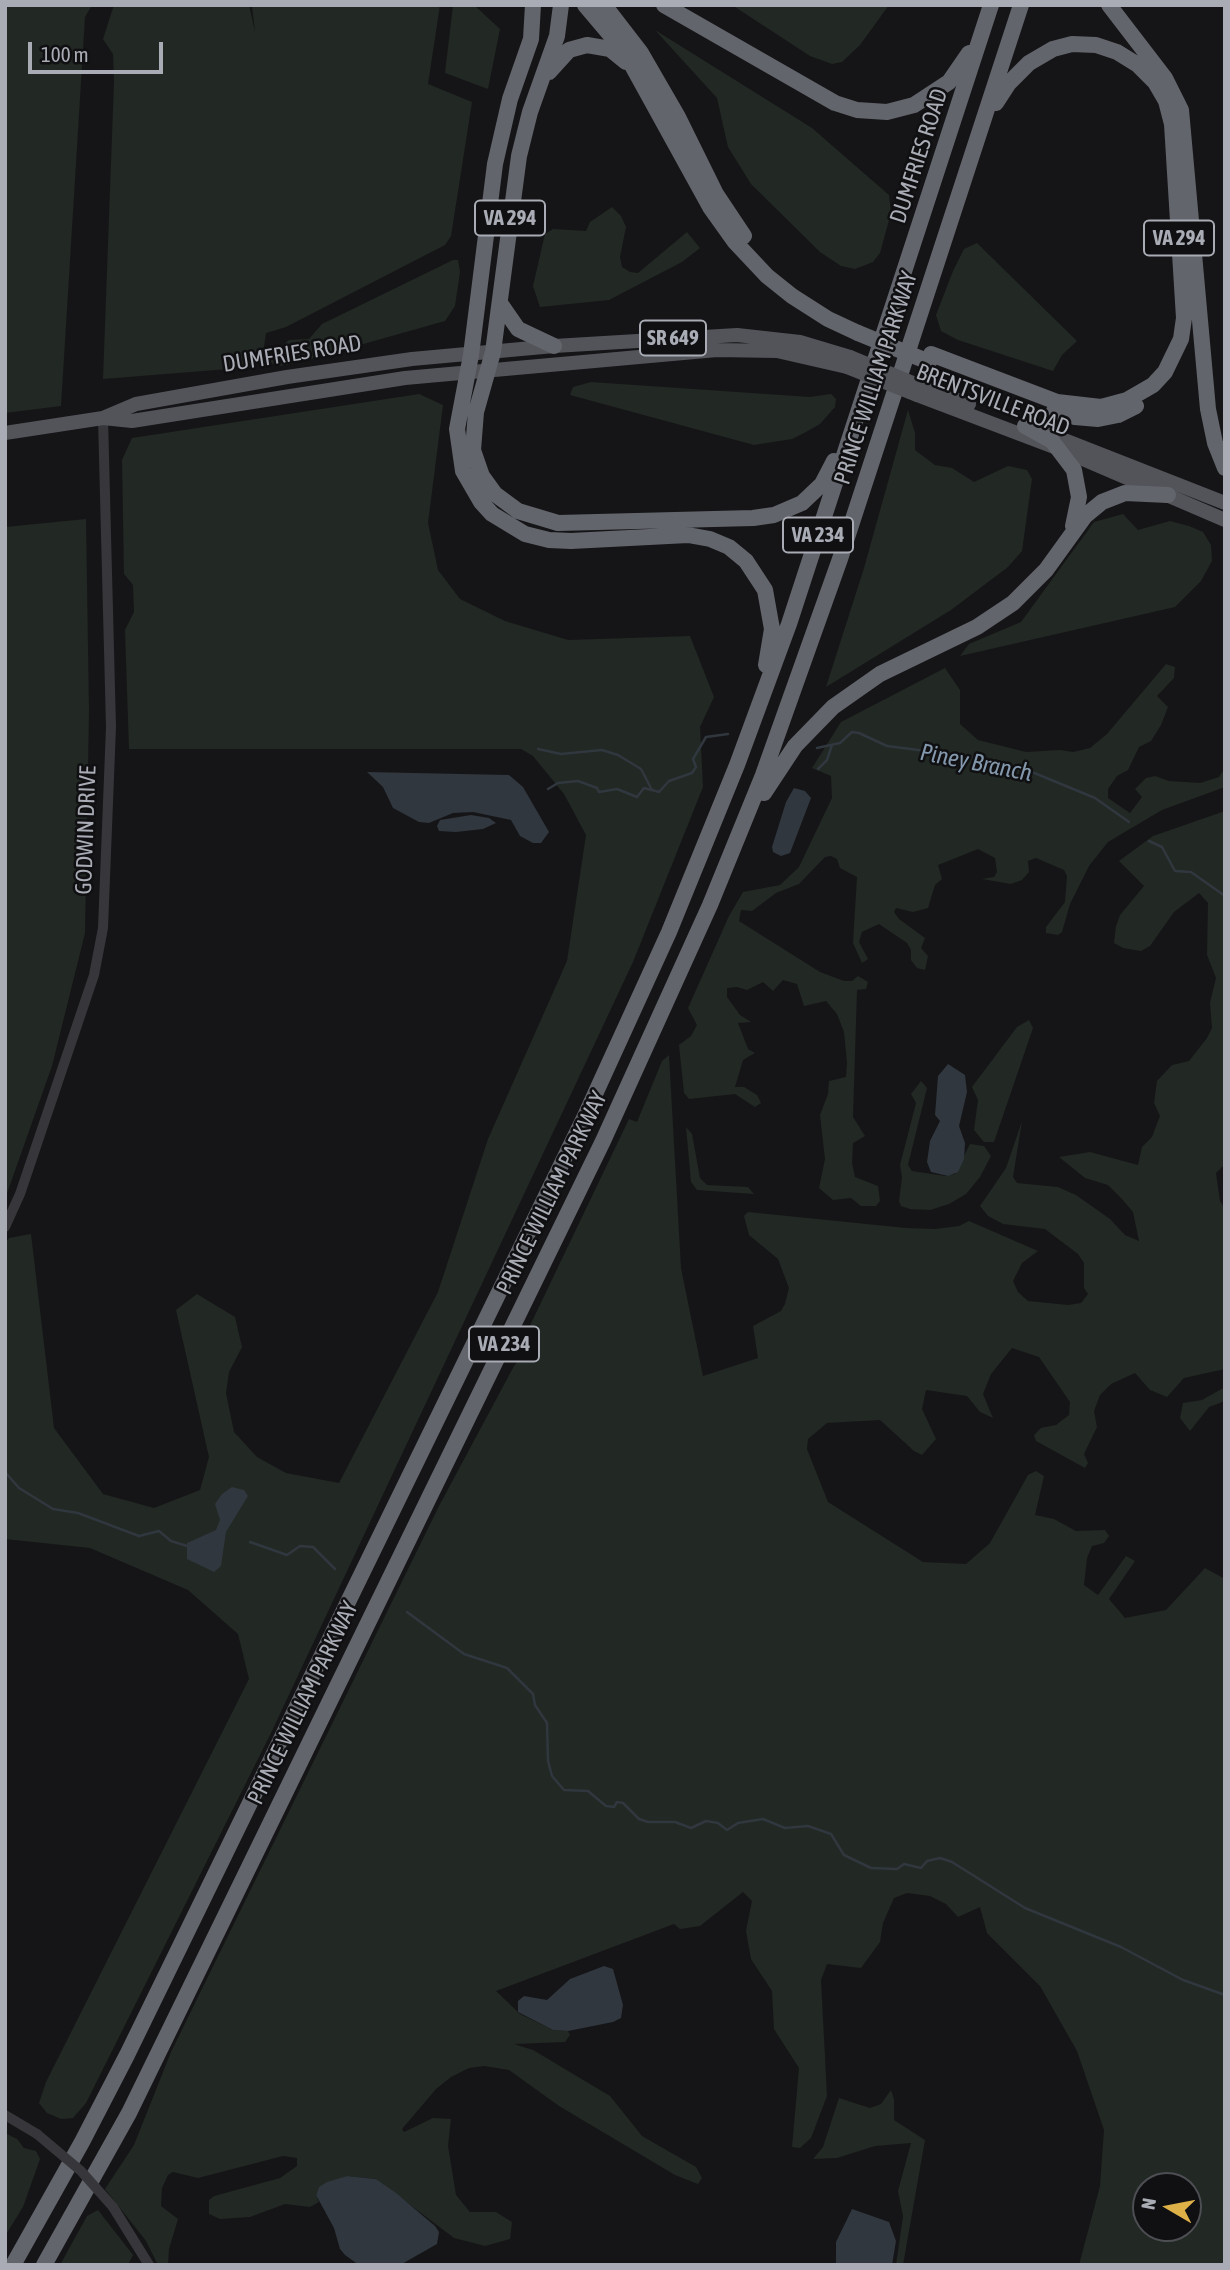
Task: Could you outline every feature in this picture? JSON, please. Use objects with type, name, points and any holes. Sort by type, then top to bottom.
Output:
[{"type":"highway","name":"VA 294","points":[[467,371],[495,164],[508,109],[530,39],[533,5]]},
{"type":"highway","name":"VA 294","points":[[486,369],[492,352],[500,303],[519,156],[539,87],[558,36],[561,5]]},
{"type":"highway","points":[[585,5],[624,51],[710,207],[735,242],[767,276],[792,296],[828,319],[860,329]]},
{"type":"highway","name":"VA 294","points":[[604,5],[641,53],[678,117],[716,194],[749,242],[781,276],[807,297],[860,329],[930,358],[1057,402],[1101,407],[1127,400],[1158,380],[1174,356],[1183,330],[1172,124],[1166,101],[1147,72],[1117,52],[1096,46],[1072,44],[1053,49],[1036,58],[1015,76],[978,136]]},
{"type":"highway","points":[[664,5],[835,103],[877,113],[914,105],[949,82],[963,64],[990,7]]},
{"type":"highway","name":"VA 234","points":[[978,136],[1021,5]]},
{"type":"highway","points":[[1109,5],[1165,78],[1181,110],[1208,410],[1215,443],[1225,468]]},
{"type":"highway","name":"DUMFRIES ROAD","points":[[740,758],[789,624],[990,7]]},
{"type":"highway","points":[[539,87],[561,56],[587,45],[603,47],[616,53],[639,77]]},
{"type":"highway","name":"PRINCE WILLIAM PARKWAY","points":[[44,2265],[129,2113],[659,1022],[767,763],[840,559],[978,136]]},
{"type":"highway","points":[[930,358],[1063,414],[1086,419],[1108,418],[1154,396],[1175,374],[1190,341],[1198,287]]},
{"type":"highway","points":[[500,303],[518,329],[554,346]]},
{"type":"highway","points":[[486,369],[476,412],[473,450],[488,485],[518,511],[558,523],[580,524],[753,518],[794,508],[822,484],[879,352]]},
{"type":"highway","points":[[467,371],[457,429],[458,453],[470,488],[492,514],[525,534],[549,540],[688,535],[710,539],[738,554],[754,570],[765,590],[772,628],[766,664],[740,758]]},
{"type":"highway","points":[[1025,426],[1048,438],[1062,450],[1074,470],[1079,489],[1077,513],[1068,538]]},
{"type":"highway","points":[[730,857],[775,775],[795,746],[848,695],[880,674],[977,627],[1013,603],[1045,570],[1091,511],[1114,496],[1140,492],[1168,495]]},
{"type":"highway","name":"PRINCE WILLIAM PARKWAY","points":[[13,2265],[82,2142],[133,2043],[585,1116],[668,932],[740,758]]},
{"type":"main road","name":"BRENTSVILLE ROAD","points":[[492,352],[737,335],[800,342],[1225,520]]},
{"type":"main road","name":"BRENTSVILLE ROAD","points":[[486,369],[745,348],[848,362]]},
{"type":"main road","name":"DUMFRIES ROAD","points":[[5,433],[103,418],[136,404],[349,367],[492,352]]},
{"type":"main road","name":"DUMFRIES ROAD","points":[[103,418],[132,421],[355,385],[486,369]]},
{"type":"main road","name":"BRENTSVILLE ROAD","points":[[919,390],[1025,426],[1225,503]]},
{"type":"street","name":"GODWIN DRIVE","points":[[5,1227],[20,1194],[94,975],[103,928],[111,727],[103,418]]},
{"type":"street","points":[[5,2115],[37,2134],[81,2171],[113,2207],[149,2265]]},
{"type":"shaded area","points":[[5,5],[92,5],[85,17],[61,406],[5,413]]},
{"type":"shaded area","points":[[114,5],[249,5],[255,32],[252,5],[440,5],[428,84],[472,102],[451,236],[445,245],[286,327],[266,333],[263,354],[256,363],[228,369],[103,379],[114,82],[113,54],[103,39]]},
{"type":"shaded area","points":[[453,5],[474,5],[500,29],[488,89],[445,73]]},
{"type":"shaded area","points":[[732,5],[889,5],[860,45],[842,62],[832,64],[810,56]]},
{"type":"shaded area","points":[[655,30],[812,128],[889,195],[891,213],[880,253],[873,262],[855,269],[841,266],[820,252],[751,184],[728,147],[717,98]]},
{"type":"shaded area","points":[[612,207],[621,216],[626,227],[620,257],[622,267],[630,272],[638,273],[687,232],[700,248],[682,262],[609,300],[540,307],[533,286],[545,234],[553,229],[586,231],[590,222]]},
{"type":"shaded area","points":[[977,243],[1077,341],[1062,355],[1053,371],[958,340],[941,331],[936,315],[953,271],[964,249]]},
{"type":"shaded area","points":[[453,260],[458,260],[460,272],[455,306],[445,321],[296,363],[280,366],[270,363],[269,357],[289,340],[309,339],[322,324]]},
{"type":"shaded area","points":[[591,382],[810,397],[831,394],[836,399],[835,407],[820,424],[806,432],[792,439],[754,445],[570,395],[573,387]]},
{"type":"shaded area","points":[[419,394],[443,405],[428,523],[438,570],[460,599],[505,621],[568,640],[690,636],[714,697],[700,727],[703,787],[633,962],[271,1733],[86,2103],[73,2118],[61,2119],[47,2113],[39,2103],[46,2082],[249,1679],[238,1634],[188,1590],[90,1548],[5,1539],[5,1243],[9,1238],[31,1234],[54,1428],[103,1494],[154,1508],[200,1490],[209,1457],[176,1310],[197,1294],[235,1317],[242,1347],[229,1372],[226,1393],[234,1432],[257,1457],[286,1473],[339,1483],[438,1292],[488,1139],[567,961],[586,835],[564,794],[533,756],[521,749],[129,749],[125,630],[134,612],[133,585],[124,574],[122,460],[132,438]]},
{"type":"shaded area","points":[[908,410],[915,433],[915,450],[935,465],[952,468],[974,482],[1008,466],[1027,470],[1032,479],[1022,551],[1008,567],[951,610],[826,687],[864,568]]},
{"type":"shaded area","points":[[1123,514],[1138,530],[1170,521],[1189,526],[1203,532],[1211,545],[1212,561],[1201,581],[1175,607],[960,656],[969,644],[1021,622],[1094,522]]},
{"type":"shaded area","points":[[86,519],[89,711],[85,933],[52,1066],[5,1199],[5,527]]},
{"type":"shaded area","points":[[1166,664],[1175,667],[1174,678],[1157,696],[1168,707],[1161,725],[1151,741],[1139,747],[1128,770],[1117,776],[1108,789],[1108,798],[1130,813],[1142,797],[1135,789],[1146,778],[1155,776],[1169,781],[1200,783],[1219,777],[1225,768],[1225,787],[1162,810],[1108,842],[1089,866],[1070,904],[1062,932],[1058,935],[1046,933],[1046,927],[1065,902],[1067,876],[1064,870],[1036,858],[1028,861],[1029,872],[1022,880],[1011,884],[982,879],[994,877],[997,872],[995,858],[978,849],[938,865],[942,879],[935,885],[928,908],[913,912],[896,908],[894,912],[899,919],[925,938],[921,948],[928,956],[925,970],[917,968],[911,960],[911,950],[907,943],[879,924],[862,932],[859,942],[868,959],[862,963],[853,943],[857,877],[840,868],[837,859],[831,856],[825,857],[799,884],[776,893],[752,911],[741,910],[739,921],[820,972],[844,981],[852,981],[858,976],[868,982],[866,989],[857,990],[853,1117],[865,1136],[853,1143],[852,1163],[855,1177],[878,1186],[880,1201],[876,1206],[861,1206],[851,1198],[833,1200],[819,1188],[825,1159],[820,1115],[828,1094],[829,1081],[846,1077],[844,1032],[837,1014],[826,1001],[804,1006],[797,984],[783,980],[773,991],[763,982],[747,990],[727,988],[727,997],[740,1015],[751,1022],[738,1023],[748,1049],[755,1053],[743,1060],[735,1087],[744,1087],[757,1095],[761,1103],[755,1107],[735,1094],[689,1099],[684,1093],[679,1045],[691,1036],[697,1025],[688,1008],[729,916],[743,892],[780,885],[799,867],[832,798],[831,776],[812,768],[841,722],[945,668],[960,690],[960,724],[978,740],[1026,752],[1073,752],[1090,748],[1107,734]]},
{"type":"shaded area","points":[[367,772],[509,775],[523,787],[549,832],[541,843],[533,843],[520,836],[511,820],[473,812],[453,813],[429,823],[419,822],[393,808],[383,787]]},
{"type":"shaded area","points":[[794,788],[805,791],[811,798],[790,853],[781,856],[773,852],[772,847],[786,802]]},
{"type":"shaded area","points":[[1225,811],[1225,1164],[1216,1173],[1220,1201],[1225,1209],[1225,1369],[1184,1378],[1167,1397],[1150,1390],[1135,1373],[1111,1384],[1100,1395],[1094,1411],[1097,1427],[1084,1454],[1088,1463],[1085,1468],[1036,1441],[1034,1435],[1041,1428],[1056,1425],[1069,1415],[1070,1402],[1039,1357],[1012,1348],[991,1374],[983,1394],[993,1418],[980,1412],[967,1396],[926,1390],[922,1409],[936,1439],[922,1455],[880,1420],[827,1423],[808,1439],[807,1449],[828,1502],[923,1562],[966,1564],[990,1543],[1028,1475],[1036,1471],[1044,1476],[1035,1515],[1054,1519],[1076,1531],[1105,1530],[1109,1536],[1104,1543],[1092,1546],[1087,1558],[1084,1585],[1098,1595],[1126,1556],[1135,1561],[1109,1599],[1125,1618],[1166,1610],[1205,1568],[1225,1579],[1225,2265],[1079,2265],[1100,2186],[1104,2130],[1077,2051],[1040,1986],[987,1933],[980,1907],[958,1917],[946,1904],[930,1896],[907,1893],[894,1898],[883,1923],[880,1942],[861,1968],[827,1964],[821,1980],[827,2096],[811,2138],[800,2148],[792,2147],[799,2068],[774,2029],[772,1991],[751,1959],[746,1931],[752,1901],[743,1892],[700,1926],[680,1929],[674,1924],[496,1991],[520,2014],[553,2030],[568,2031],[570,2035],[565,2042],[514,2044],[533,2050],[610,2096],[642,2136],[696,2167],[702,2178],[698,2184],[675,2175],[559,2106],[509,2070],[484,2066],[469,2068],[436,2089],[402,2129],[404,2132],[433,2118],[451,2119],[448,2146],[456,2195],[470,2212],[496,2212],[512,2222],[510,2239],[485,2246],[454,2238],[376,2179],[347,2176],[319,2187],[316,2195],[319,2202],[310,2207],[285,2204],[250,2217],[220,2219],[209,2214],[209,2200],[214,2196],[280,2178],[297,2166],[297,2158],[283,2156],[198,2178],[173,2172],[168,2175],[162,2188],[161,2206],[178,2219],[169,2249],[168,2265],[158,2265],[146,2241],[105,2189],[134,2145],[171,2052],[439,1506],[514,1366],[527,1350],[524,1338],[629,1119],[637,1122],[662,1061],[669,1055],[681,1268],[703,1376],[758,1358],[753,1326],[781,1311],[785,1304],[789,1288],[778,1259],[749,1235],[744,1216],[748,1212],[906,1228],[935,1229],[959,1226],[969,1221],[1038,1251],[1022,1263],[1013,1281],[1018,1292],[1028,1301],[1068,1305],[1081,1303],[1088,1294],[1084,1288],[1084,1263],[1078,1254],[1045,1229],[1003,1224],[988,1216],[980,1206],[1006,1168],[1022,1121],[1013,1177],[1017,1183],[1058,1187],[1076,1195],[1110,1219],[1125,1235],[1139,1241],[1133,1212],[1121,1198],[1108,1185],[1085,1178],[1059,1157],[1090,1152],[1138,1165],[1142,1147],[1152,1137],[1160,1116],[1154,1103],[1157,1081],[1172,1065],[1189,1061],[1212,1028],[1210,1003],[1216,978],[1207,955],[1208,903],[1199,893],[1174,912],[1150,946],[1141,951],[1123,948],[1114,943],[1120,915],[1144,886],[1119,861],[1153,836]]},
{"type":"shaded area","points":[[471,815],[489,818],[496,823],[483,829],[439,831],[437,826],[440,820]]},
{"type":"shaded area","points":[[1029,1020],[1033,1028],[994,1142],[984,1142],[974,1130],[978,1100],[972,1087],[1017,1027]]},
{"type":"shaded area","points":[[948,1064],[965,1075],[967,1092],[959,1126],[965,1143],[964,1159],[958,1172],[948,1176],[931,1172],[927,1162],[930,1141],[940,1121],[935,1115],[938,1076]]},
{"type":"shaded area","points":[[921,1081],[927,1088],[908,1165],[912,1171],[945,1176],[955,1174],[970,1144],[984,1146],[991,1156],[980,1177],[966,1194],[949,1204],[930,1210],[910,1209],[901,1206],[899,1201],[902,1178],[900,1165],[916,1103],[911,1094]]},
{"type":"shaded area","points":[[686,1127],[692,1134],[700,1178],[707,1185],[748,1187],[754,1194],[697,1190],[691,1182]]},
{"type":"shaded area","points":[[1225,1387],[1225,1401],[1209,1407],[1190,1431],[1180,1418],[1183,1403],[1202,1400]]},
{"type":"shaded area","points":[[232,1487],[244,1490],[248,1496],[226,1532],[221,1566],[214,1572],[187,1559],[187,1543],[216,1530],[220,1520],[215,1504],[222,1494]]},
{"type":"shaded area","points":[[604,1966],[613,1969],[623,2005],[621,2018],[568,2031],[553,2030],[518,2012],[518,2001],[524,1996],[547,2000],[570,1979]]},
{"type":"shaded area","points":[[891,2090],[894,2120],[925,2140],[903,2265],[896,2265],[903,2216],[898,2191],[911,2143],[875,2146],[837,2158],[813,2159],[823,2147],[839,2098],[870,2108],[881,2104]]},
{"type":"shaded area","points":[[5,2133],[17,2139],[24,2148],[36,2151],[40,2159],[23,2207],[5,2236]]},
{"type":"shaded area","points":[[347,2176],[376,2179],[396,2193],[435,2226],[439,2232],[437,2244],[400,2265],[359,2265],[345,2255],[316,2195],[319,2187],[327,2182]]},
{"type":"shaded area","points":[[852,2209],[889,2222],[896,2241],[892,2265],[836,2265],[836,2242]]},
{"type":"shaded area","points":[[98,2210],[133,2255],[128,2265],[60,2265],[87,2216]]},
{"type":"waterway","name":"Piney Branch","points":[[817,748],[840,743],[852,732],[887,746],[965,756],[987,761],[1003,769],[1027,770],[1095,798],[1129,822]]},
{"type":"waterway","points":[[538,749],[561,754],[602,750],[618,755],[641,769],[652,790],[659,792],[669,781],[692,773],[696,767],[693,759],[706,737],[728,734]]},
{"type":"waterway","points":[[818,769],[827,760],[832,745]]},
{"type":"waterway","points":[[548,789],[558,783],[578,781],[597,788],[599,792],[617,789],[637,797],[644,788],[651,790]]},
{"type":"waterway","name":"Piney Branch","points":[[1149,841],[1162,847],[1175,871],[1191,872],[1225,896]]},
{"type":"waterway","points":[[5,1472],[19,1488],[53,1509],[78,1513],[139,1536],[159,1531],[171,1541],[187,1546]]},
{"type":"waterway","points":[[250,1542],[287,1555],[300,1546],[313,1547],[335,1569]]},
{"type":"waterway","points":[[407,1612],[464,1654],[507,1668],[533,1694],[535,1705],[547,1723],[548,1761],[552,1776],[564,1790],[588,1791],[606,1806],[614,1807],[617,1802],[623,1803],[639,1819],[648,1822],[675,1822],[691,1828],[706,1821],[718,1823],[727,1830],[738,1823],[763,1819],[785,1828],[808,1826],[831,1834],[844,1855],[871,1868],[897,1869],[904,1864],[921,1868],[927,1861],[940,1858],[952,1862],[1025,1908],[1121,1947],[1183,1980],[1225,1995]]}]
